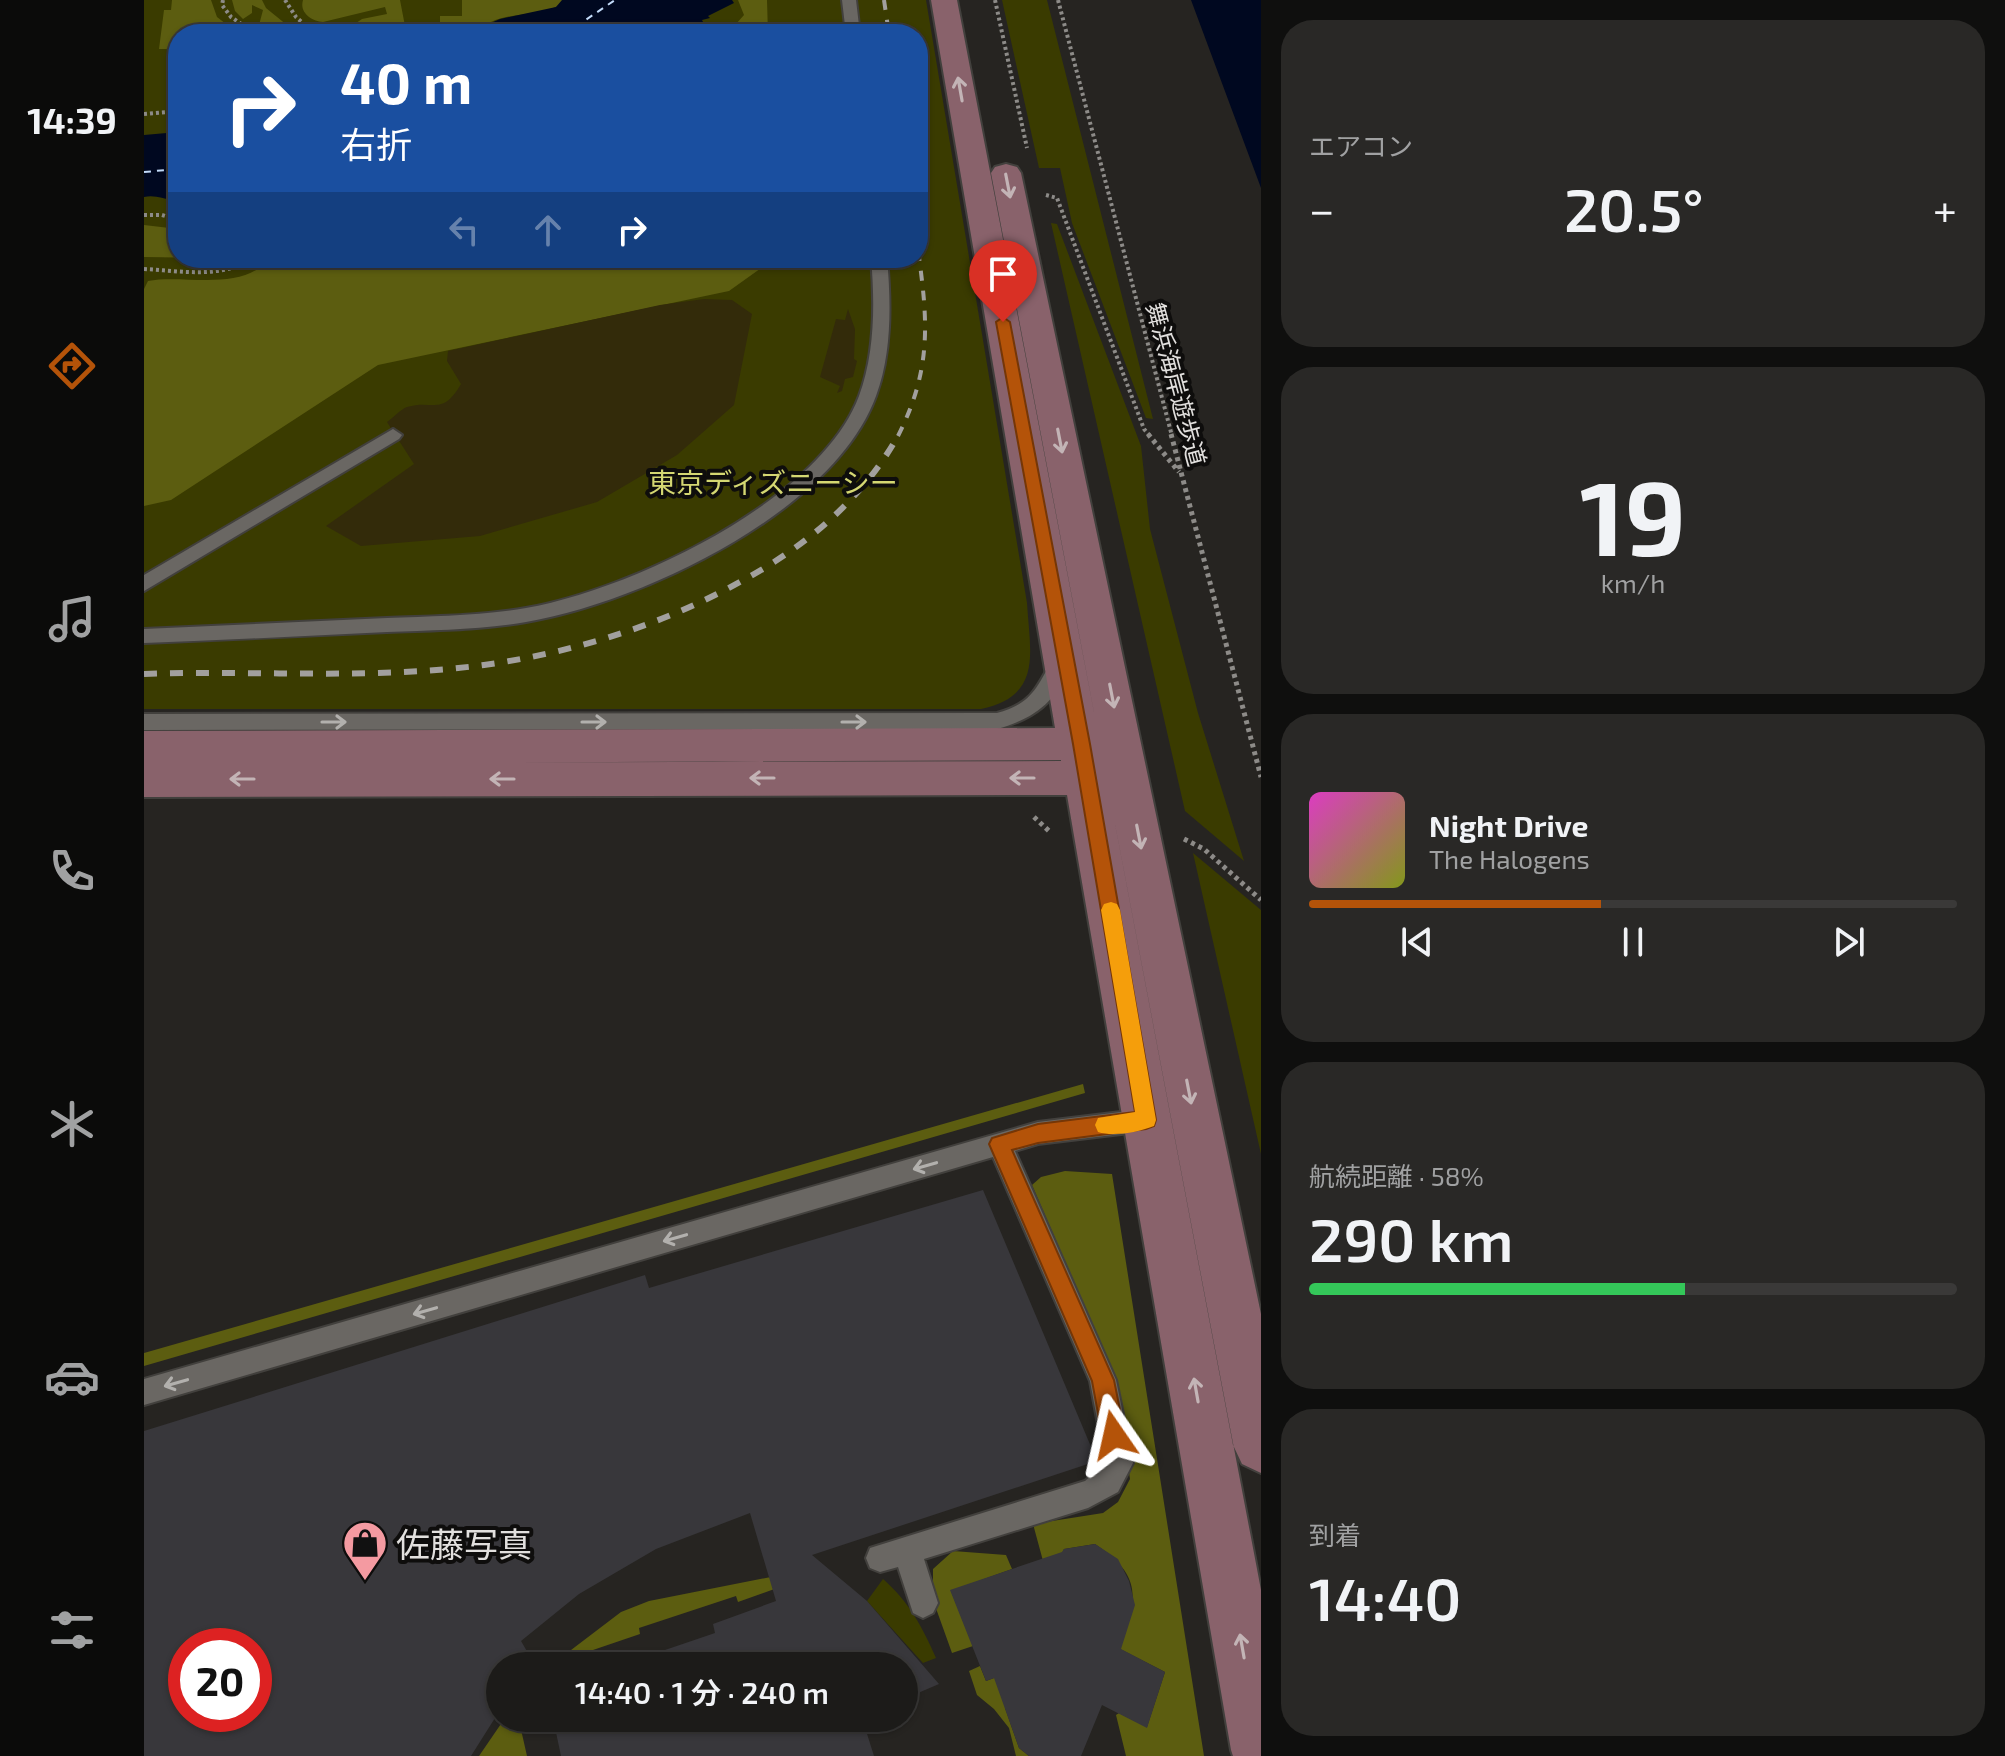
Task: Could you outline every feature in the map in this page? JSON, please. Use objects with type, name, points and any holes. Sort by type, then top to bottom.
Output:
[{"type":"street","points":[[944,0],[1063,647],[1098,761],[1261,1445]]},
{"type":"street","points":[[971,0],[1098,761],[1146,1120],[1261,1750]]},
{"type":"street","points":[[144,747],[1098,761]]},
{"type":"street","points":[[144,780],[1098,761]]},
{"type":"lane","points":[[849,0],[852,24]]},
{"type":"lane","points":[[144,636],[460,622],[529,615],[608,594],[673,566],[733,534],[796,488],[833,451],[860,412],[878,353],[879,268]]},
{"type":"lane","points":[[144,584],[393,435]]},
{"type":"lane","points":[[144,722],[997,721],[1017,717],[1041,699],[1055,680],[1063,647]]},
{"type":"lane","points":[[144,1392],[1038,1133],[1146,1120]]},
{"type":"lane","points":[[923,1603],[893,1554],[1088,1494],[1109,1483],[1117,1473],[1119,1463],[1103,1380],[1000,1144]]},
{"type":"path","points":[[223,0],[222,5],[231,17],[241,24]]},
{"type":"path","points":[[285,0],[304,24]]},
{"type":"path","name":"舞浜海岸遊歩道","points":[[1058,0],[1261,777]]},
{"type":"path","points":[[144,114],[168,112]]},
{"type":"path","points":[[1037,193],[1057,198],[1144,429],[1183,476]]},
{"type":"path","points":[[144,215],[168,217]]},
{"type":"path","points":[[144,269],[210,271],[230,268]]},
{"type":"path","points":[[1204,849],[1261,900]]},
{"type":"green space","name":"東京ディズニーシー","points":[[144,0],[926,0],[1027,603],[1030,639],[1024,683],[1001,703],[981,709],[144,709]]},
{"type":"green space","points":[[1002,0],[1047,0],[1153,419],[1146,418],[1072,223],[1060,168],[1039,168]]},
{"type":"green space","points":[[1051,223],[1057,224],[1141,446],[1150,529],[1198,713],[1244,861],[1185,811]]},
{"type":"green space","points":[[1193,853],[1261,910],[1261,1154]]},
{"type":"green space","points":[[883,1579],[914,1615],[936,1658],[923,1663],[918,1652],[913,1652],[867,1601]]},
{"type":"shaded area","points":[[172,0],[211,0],[217,17],[226,24],[168,24],[168,49],[159,49],[164,10],[171,10]]},
{"type":"shaded area","points":[[232,0],[262,0],[266,8],[286,24],[259,24],[263,10],[252,5],[252,13],[243,19],[235,11]]},
{"type":"shaded area","points":[[303,0],[400,0],[405,24],[354,24],[362,19],[387,14],[385,7],[323,22],[307,16]]},
{"type":"shaded area","points":[[462,0],[562,0],[563,3],[542,11],[488,24],[440,24],[440,16],[462,16]]},
{"type":"shaded area","points":[[738,0],[767,0],[768,24],[736,24],[744,15]]},
{"type":"shaded area","points":[[144,225],[168,228],[168,257],[144,257]]},
{"type":"shaded area","points":[[761,268],[729,291],[378,365],[171,500],[144,506],[144,289],[148,281],[229,279],[258,269]]},
{"type":"shaded area","points":[[1083,1084],[1085,1093],[144,1366],[144,1353]]},
{"type":"shaded area","points":[[1065,1171],[1112,1174],[1204,1756],[1126,1756],[1116,1715],[1119,1713],[1147,1727],[1165,1672],[1120,1649],[1132,1602],[1129,1578],[1111,1556],[1095,1544],[1064,1549],[1049,1583],[1033,1524],[1103,1513],[1118,1502],[1130,1479],[1115,1377],[1032,1185],[1041,1177]]},
{"type":"shaded area","points":[[953,1551],[1006,1555],[1012,1569],[951,1591],[973,1646],[952,1653],[933,1600],[933,1569]]},
{"type":"shaded area","points":[[776,1576],[780,1587],[738,1602],[736,1596],[639,1628],[640,1634],[591,1652],[568,1652],[621,1612],[649,1601]]},
{"type":"shaded area","points":[[1034,1663],[1005,1708],[1019,1748],[1029,1756],[1016,1756],[1009,1728],[994,1709],[977,1695],[969,1671],[980,1666],[986,1681]]},
{"type":"shaded area","points":[[495,1732],[522,1732],[527,1756],[479,1756]]},
{"type":"sand","points":[[704,299],[732,300],[752,314],[734,405],[677,455],[597,502],[480,536],[361,546],[326,526],[414,464],[387,422],[407,407],[442,404],[454,394],[461,384],[447,361],[448,351],[660,305]]},
{"type":"sand","points":[[848,309],[855,329],[854,359],[857,361],[853,377],[845,379],[842,391],[837,393],[840,386],[820,377],[836,319],[845,320]]},
{"type":"water","points":[[562,0],[732,0],[734,3],[702,20],[704,24],[489,24],[556,7]]},
{"type":"water","points":[[1191,0],[1261,0],[1261,188]]},
{"type":"water","points":[[168,133],[168,199],[144,197],[144,135]]},
{"type":"building","points":[[983,1190],[1097,1461],[812,1555],[867,1601],[911,1652],[659,1652],[715,1633],[713,1624],[776,1601],[750,1513],[656,1549],[579,1594],[521,1641],[527,1652],[486,1652],[486,1732],[471,1756],[144,1756],[144,1431],[645,1275],[649,1288]]},
{"type":"building","points":[[1095,1544],[1118,1559],[1129,1581],[1135,1605],[1121,1649],[1165,1672],[1147,1728],[1102,1705],[1081,1756],[1029,1756],[1019,1748],[994,1678],[986,1681],[950,1590],[1064,1549]]},
{"type":"building","points":[[918,1660],[939,1684],[918,1693]]},
{"type":"building","points":[[556,1732],[866,1732],[874,1756],[561,1756]]},
{"type":"ferry route","points":[[580,24],[615,0]]},
{"type":"ferry route","points":[[144,172],[168,170]]},
{"type":"railway","points":[[884,0],[888,24]]},
{"type":"railway","points":[[899,435],[917,389],[922,366],[925,322],[920,268]]},
{"type":"railway","points":[[144,674],[442,670],[553,652],[620,634],[716,594],[792,550],[852,498],[870,478],[899,435]]},
{"type":"slow traffic","points":[[1105,1125],[1146,1120],[1111,910]]},
{"type":"place","name":"佐藤写真","points":[[365,1582]]},
{"type":"route","points":[[1003,322],[1146,1120],[1038,1133],[1000,1144],[1103,1380],[1114,1435]]}]
